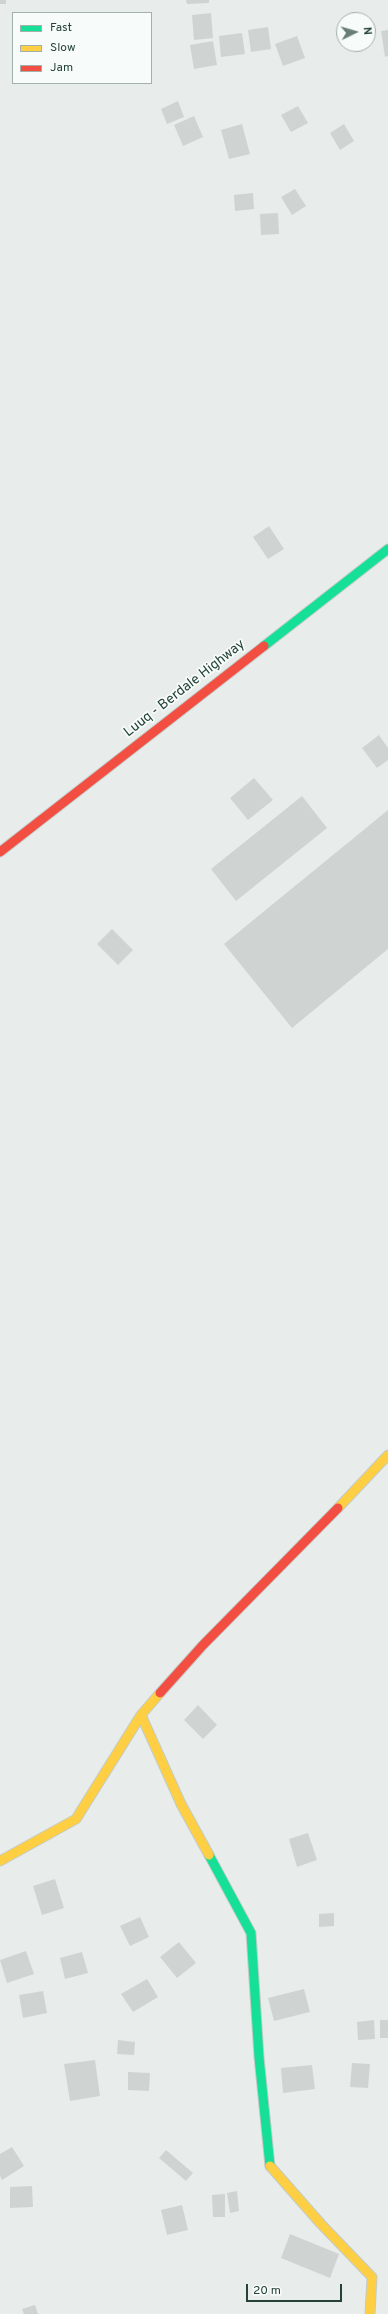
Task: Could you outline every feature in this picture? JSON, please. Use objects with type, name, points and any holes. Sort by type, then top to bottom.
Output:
[{"type":"street","name":"Luuq - Berdale Highway","points":[[0,852],[388,549]]},
{"type":"street","points":[[0,1860],[76,1819],[141,1715],[203,1645],[304,1544],[388,1455]]},
{"type":"street","points":[[141,1715],[181,1804],[251,1933],[259,2057],[270,2168],[372,2277],[370,2314]]},
{"type":"building","points":[[0,0],[6,0],[6,4],[0,4]]},
{"type":"building","points":[[186,0],[209,0],[209,3],[187,4]]},
{"type":"building","points":[[211,13],[213,38],[194,40],[192,15]]},
{"type":"building","points":[[268,27],[271,49],[251,52],[248,30]]},
{"type":"building","points":[[388,30],[388,56],[385,57],[381,31]]},
{"type":"building","points":[[242,33],[245,54],[221,57],[219,36]]},
{"type":"building","points":[[297,36],[305,58],[283,66],[275,44]]},
{"type":"building","points":[[213,41],[217,65],[194,69],[190,45]]},
{"type":"building","points":[[178,101],[184,117],[167,124],[161,109]]},
{"type":"building","points":[[298,106],[308,123],[291,132],[281,115]]},
{"type":"building","points":[[194,116],[203,137],[183,146],[174,125]]},
{"type":"building","points":[[242,124],[250,154],[229,159],[221,130]]},
{"type":"building","points":[[344,124],[354,141],[340,150],[330,133]]},
{"type":"building","points":[[295,189],[306,206],[292,215],[281,197]]},
{"type":"building","points":[[253,193],[254,209],[235,211],[234,195]]},
{"type":"building","points":[[278,213],[279,234],[261,235],[260,214]]},
{"type":"building","points":[[269,526],[284,549],[268,559],[253,537]]},
{"type":"building","points":[[379,735],[388,748],[388,760],[377,768],[362,748]]},
{"type":"building","points":[[254,778],[273,800],[248,820],[230,798]]},
{"type":"building","points":[[302,796],[327,828],[236,901],[211,869]]},
{"type":"building","points":[[388,810],[388,949],[292,1028],[224,944]]},
{"type":"building","points":[[112,929],[133,950],[118,965],[97,944]]},
{"type":"building","points":[[198,1705],[217,1725],[203,1739],[184,1720]]},
{"type":"building","points":[[308,1833],[317,1860],[297,1867],[289,1839]]},
{"type":"building","points":[[55,1879],[64,1908],[42,1915],[33,1886]]},
{"type":"building","points":[[334,1913],[334,1926],[319,1927],[319,1914]]},
{"type":"building","points":[[140,1917],[149,1937],[130,1946],[120,1926]]},
{"type":"building","points":[[179,1942],[196,1963],[177,1978],[160,1957]]},
{"type":"building","points":[[26,1951],[34,1974],[7,1983],[0,1960]]},
{"type":"building","points":[[82,1952],[88,1973],[65,1979],[60,1958]]},
{"type":"building","points":[[147,1979],[158,1997],[133,2012],[121,1994]]},
{"type":"building","points":[[304,1989],[310,2012],[274,2021],[268,1998]]},
{"type":"building","points":[[43,1991],[47,2013],[23,2018],[19,1995]]},
{"type":"building","points":[[374,2020],[375,2039],[358,2040],[357,2022]]},
{"type":"building","points":[[380,2020],[388,2020],[388,2038],[380,2038]]},
{"type":"building","points":[[118,2040],[135,2042],[134,2055],[117,2054]]},
{"type":"building","points":[[95,2060],[100,2096],[70,2101],[64,2064]]},
{"type":"building","points":[[352,2063],[370,2064],[368,2088],[350,2087]]},
{"type":"building","points":[[312,2065],[315,2089],[283,2093],[281,2068]]},
{"type":"building","points":[[128,2072],[150,2073],[149,2091],[128,2090]]},
{"type":"building","points":[[12,2147],[24,2166],[2,2180],[0,2176],[0,2154]]},
{"type":"building","points":[[166,2150],[193,2173],[186,2181],[159,2158]]},
{"type":"building","points":[[32,2186],[33,2207],[10,2208],[10,2187]]},
{"type":"building","points":[[237,2191],[239,2211],[230,2213],[227,2193]]},
{"type":"building","points":[[225,2194],[225,2217],[213,2217],[212,2195]]},
{"type":"building","points":[[182,2205],[188,2230],[167,2235],[161,2210]]},
{"type":"building","points":[[290,2234],[339,2254],[330,2278],[281,2258]]},
{"type":"building","points":[[35,2305],[38,2314],[24,2314],[22,2309]]},
{"type":"traffic: fast","points":[[264,646],[388,549]]},
{"type":"traffic: fast","points":[[209,1855],[251,1933],[259,2057],[270,2166]]},
{"type":"traffic: slow","points":[[338,1508],[388,1455]]},
{"type":"traffic: slow","points":[[0,1861],[76,1819],[141,1715],[160,1693]]},
{"type":"traffic: slow","points":[[141,1715],[181,1804],[209,1855]]},
{"type":"traffic: slow","points":[[270,2166],[321,2224],[372,2277],[370,2314]]},
{"type":"traffic: jam","points":[[0,852],[264,646]]},
{"type":"traffic: jam","points":[[160,1693],[203,1645],[338,1508]]}]
